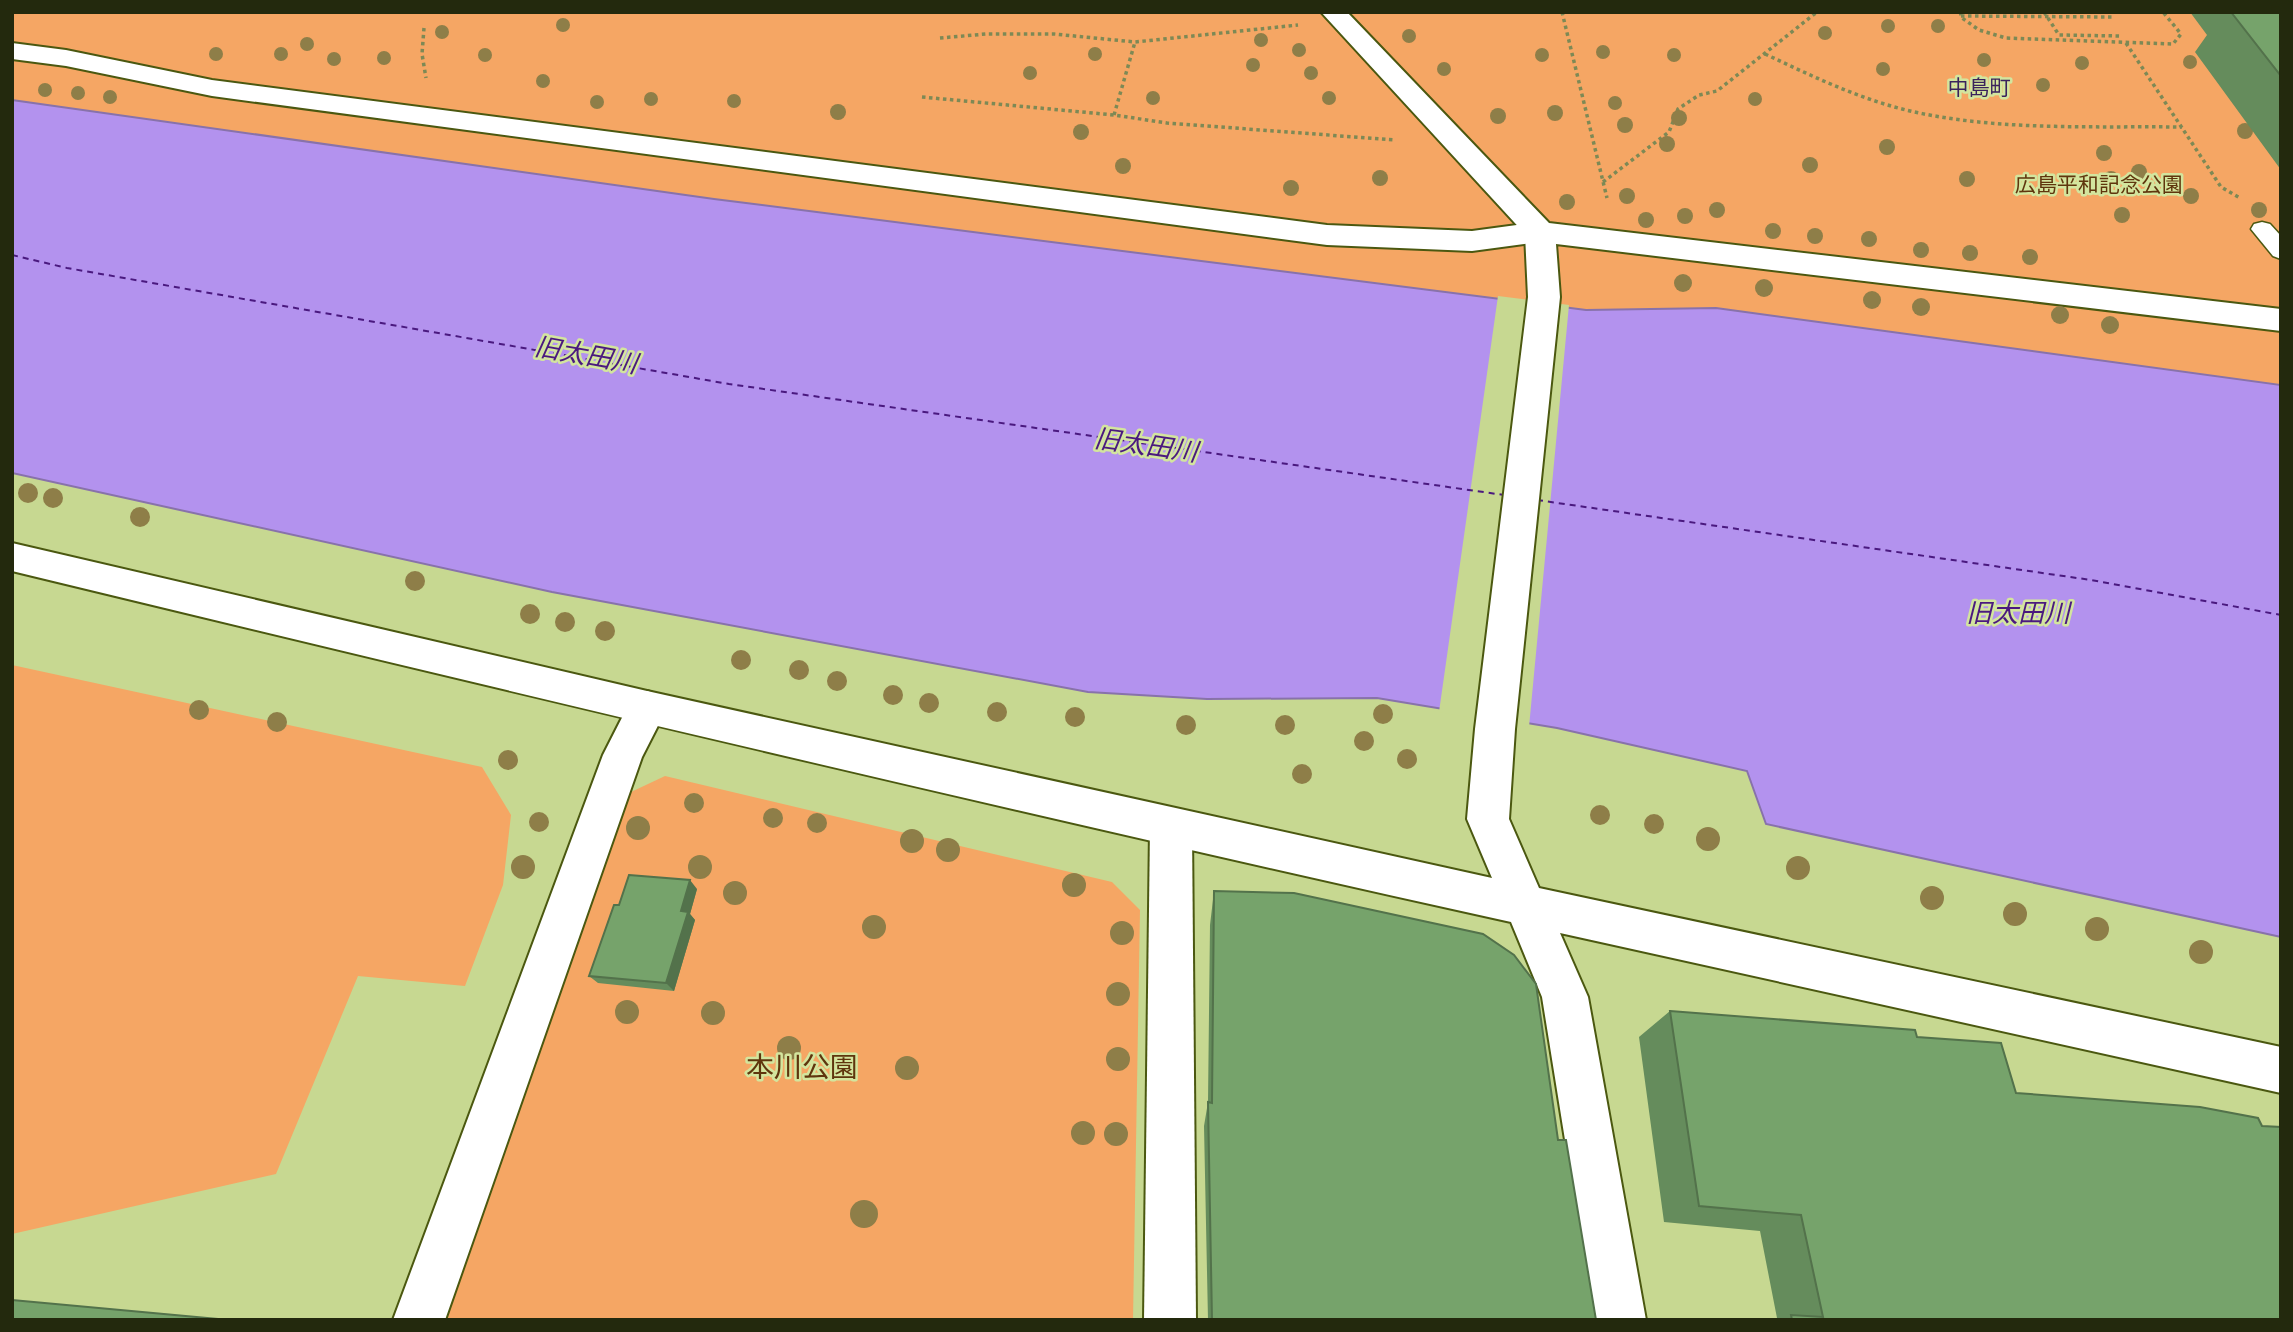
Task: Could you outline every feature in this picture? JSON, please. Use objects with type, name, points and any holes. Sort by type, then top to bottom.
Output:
[{"type":"street","points":[[1322,18],[1540,232],[1544,297],[1495,729],[1488,819],[1528,906],[1564,997],[1620,1320]]},
{"type":"street","points":[[12,51],[66,58],[212,88],[1327,235],[1472,242],[1540,232],[2281,320]]},
{"type":"street","points":[[12,557],[647,708],[1171,828],[2281,1071]]},
{"type":"street","points":[[419,1320],[623,755],[647,708]]},
{"type":"street","points":[[1170,1320],[1171,828]]},
{"type":"lane","points":[[2262,229],[2281,251]]},
{"type":"path","points":[[1562,12],[1608,205]]},
{"type":"path","points":[[1603,182],[1669,132],[1678,109],[1699,95],[1717,92],[1816,12]]},
{"type":"path","points":[[1960,14],[1979,30],[2006,38],[2173,44],[2181,34],[2163,12]]},
{"type":"path","points":[[1960,14],[2112,17]]},
{"type":"path","points":[[2045,14],[2059,35],[2120,36]]},
{"type":"path","points":[[940,38],[986,34],[1054,34],[1135,42],[1213,37],[1322,18]]},
{"type":"path","points":[[424,28],[422,54],[427,86]]},
{"type":"path","points":[[1114,115],[1135,42]]},
{"type":"path","points":[[2126,43],[2221,187],[2237,198],[2248,198]]},
{"type":"path","points":[[1765,54],[1838,88],[1929,115],[1981,121],[2182,127]]},
{"type":"path","points":[[922,97],[1114,115],[1167,123],[1402,140]]},
{"type":"green space","name":"広島平和記念公園","points":[[12,12],[2281,12],[2281,385],[1716,308],[1586,310],[714,199],[12,100]]},
{"type":"green space","points":[[12,665],[482,767],[511,815],[503,885],[465,986],[358,976],[276,1174],[12,1234]]},
{"type":"green space","name":"本川公園","points":[[665,776],[1112,882],[1140,910],[1133,1320],[444,1320],[631,792]]},
{"type":"water","name":"旧太田川","points":[[12,100],[714,199],[1586,310],[1716,308],[2281,385],[2281,937],[1766,824],[1747,771],[1557,728],[1377,698],[1207,699],[1088,692],[552,592],[12,473]]},
{"type":"pier","points":[[1498,296],[1569,305],[1529,727],[1439,712]]},
{"type":"building","points":[[2231,12],[2281,12],[2281,76]]},
{"type":"building","points":[[629,875],[690,880],[681,911],[688,912],[666,983],[589,976],[614,905],[619,905]]},
{"type":"building","points":[[1214,891],[1294,893],[1483,934],[1514,955],[1536,984],[1558,1140],[1566,1140],[1596,1320],[1212,1320],[1208,1102],[1212,1103]]},
{"type":"building","points":[[1670,1011],[1915,1030],[1917,1037],[2001,1043],[2016,1093],[2200,1107],[2258,1118],[2262,1126],[2281,1127],[2281,1320],[1792,1320],[1791,1315],[1823,1317],[1801,1215],[1699,1206]]},
{"type":"building","points":[[12,1300],[229,1320],[12,1320]]},
{"type":"ferry route","points":[[12,255],[67,268],[729,384],[1504,495]]},
{"type":"ferry route","points":[[1537,500],[2091,580],[2281,615]]},
{"type":"district","name":"中島町","points":[[1979,88]]}]
